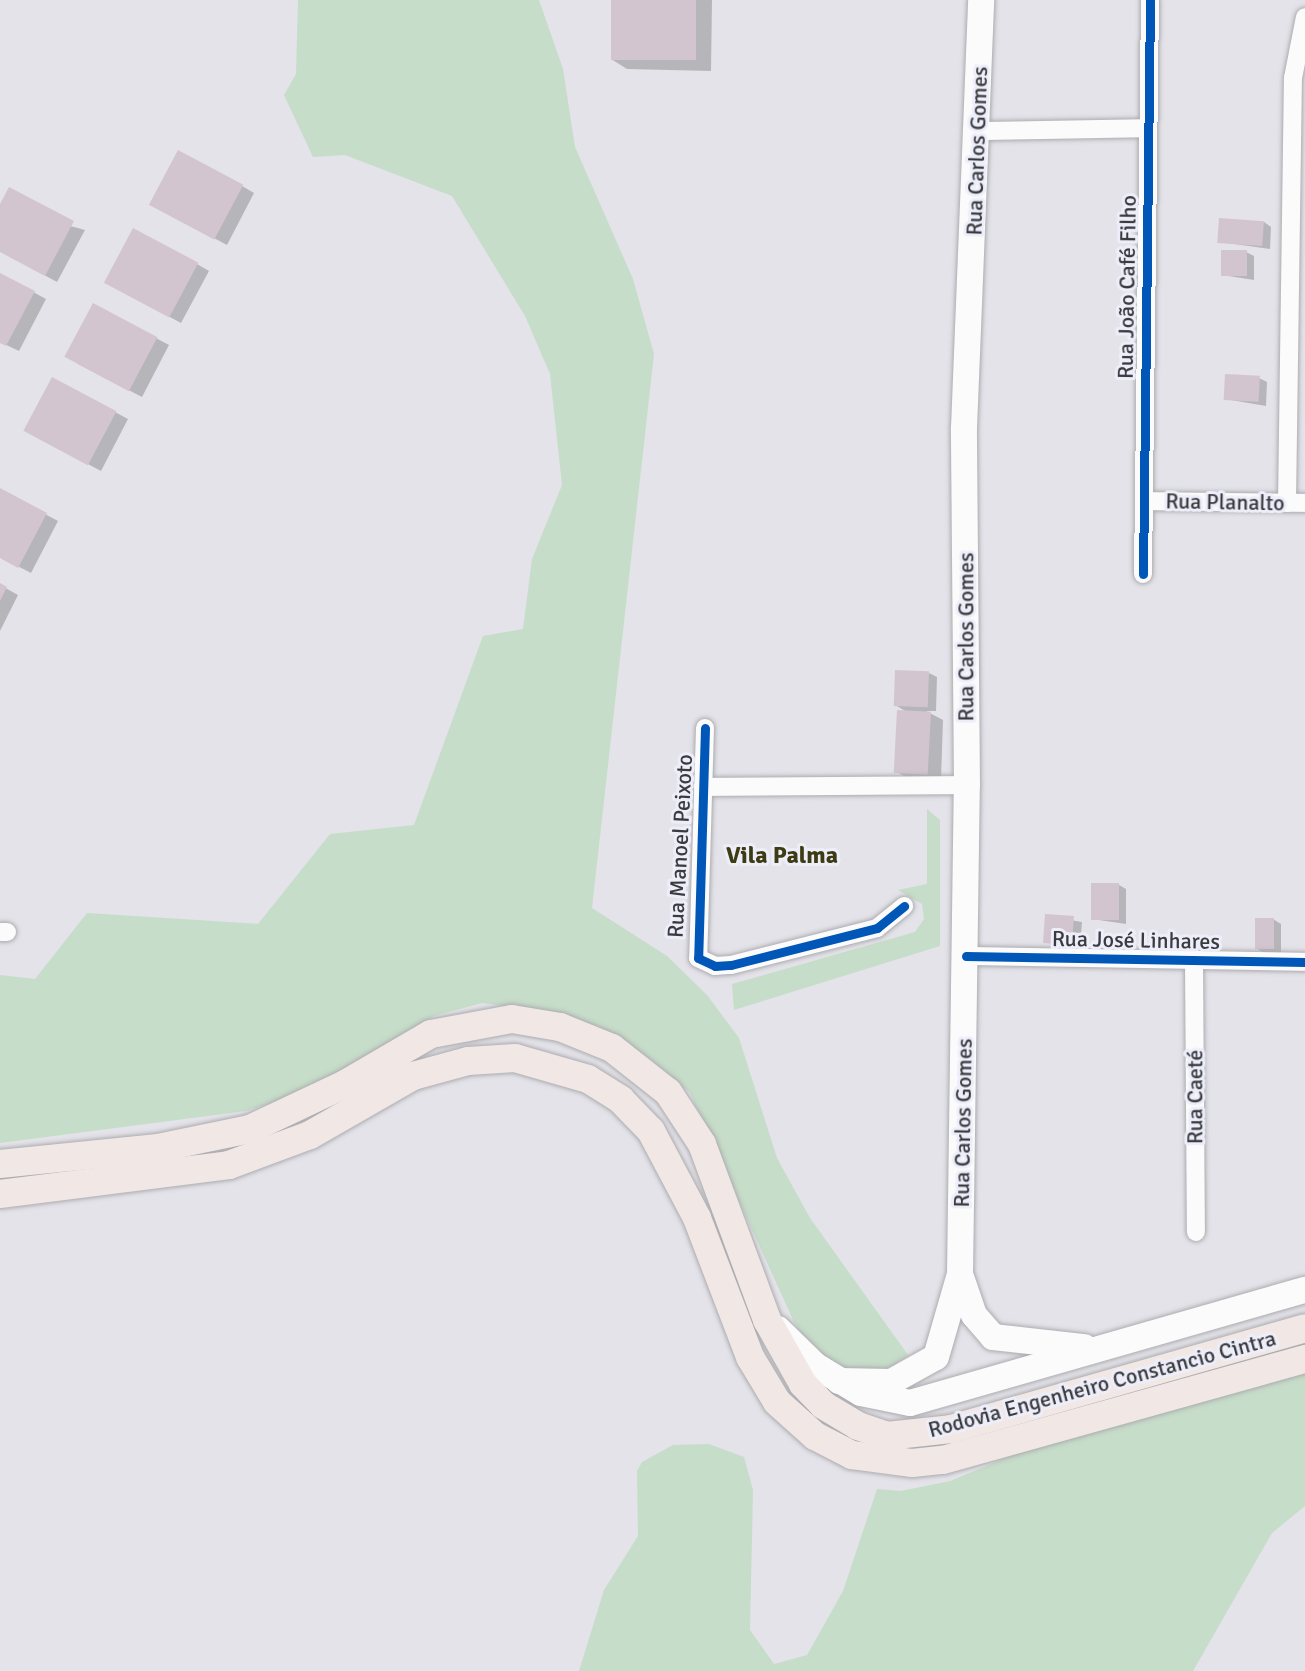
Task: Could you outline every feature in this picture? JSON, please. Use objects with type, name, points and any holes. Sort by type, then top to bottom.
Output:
[{"type":"main road","name":"Rua Carlos Gomes","points":[[960,1274],[967,784],[964,428],[980,131],[981,0]]},
{"type":"main road","name":"Rodovia Engenheiro Constancio Cintra","points":[[0,1164],[210,1139],[291,1112],[431,1034],[512,1019],[560,1027],[642,1067],[687,1118],[727,1205],[767,1320],[803,1384],[823,1405],[887,1436],[951,1429],[1305,1328]]},
{"type":"main road","name":"Rodovia Engenheiro Constancio Cintra","points":[[0,1194],[229,1164],[310,1135],[413,1076],[468,1061],[515,1058],[588,1079],[621,1100],[651,1131],[698,1218],[750,1357],[777,1402],[815,1436],[852,1455],[912,1463],[943,1460],[1305,1359]]},
{"type":"main road","points":[[960,1274],[974,1315],[993,1336],[1097,1349]]},
{"type":"main road","points":[[839,1381],[891,1382],[936,1357],[960,1274]]},
{"type":"main road","points":[[767,1320],[839,1381],[861,1393],[910,1402],[1305,1290]]},
{"type":"street","name":"Rua João Café Filho","points":[[1143,574],[1150,0]]},
{"type":"street","points":[[1296,503],[1299,139],[1293,78],[1305,17]]},
{"type":"street","points":[[980,131],[1148,128]]},
{"type":"street","name":"Rua Planalto","points":[[1145,501],[1296,503]]},
{"type":"street","name":"Rua Manoel Peixoto","points":[[705,728],[695,950],[704,963],[731,965],[877,928],[904,906]]},
{"type":"street","points":[[703,788],[967,784]]},
{"type":"street","name":"Rua José Linhares","points":[[966,956],[1305,962]]},
{"type":"street","name":"Rua Caeté","points":[[1194,961],[1196,1232]]},
{"type":"green space","points":[[298,0],[539,0],[563,69],[575,147],[633,279],[654,354],[592,908],[667,956],[707,995],[739,1038],[777,1158],[810,1218],[908,1355],[893,1366],[873,1372],[832,1367],[814,1354],[794,1322],[690,1093],[649,1058],[605,1031],[549,1012],[482,1003],[434,1016],[301,1093],[246,1111],[0,1143],[0,975],[35,979],[87,913],[258,924],[330,834],[414,825],[483,636],[523,629],[532,559],[562,485],[550,374],[525,316],[452,196],[345,155],[313,157],[284,95],[296,74]]},
{"type":"green space","points":[[927,809],[940,820],[940,946],[734,1010],[732,984],[915,932],[924,919],[922,904],[898,890],[927,884]]},
{"type":"green space","points":[[1305,1333],[1305,1506],[1272,1533],[1193,1671],[579,1671],[604,1590],[638,1536],[637,1471],[642,1462],[673,1445],[709,1444],[744,1457],[753,1490],[750,1630],[774,1664],[807,1655],[843,1591],[877,1489],[901,1491],[950,1481]]},
{"type":"building","points":[[611,0],[696,0],[696,60],[611,60]]},
{"type":"building","points":[[178,150],[243,185],[214,239],[149,205]]},
{"type":"building","points":[[9,187],[74,221],[45,276],[0,252],[0,204]]},
{"type":"building","points":[[1219,218],[1264,221],[1262,246],[1217,243]]},
{"type":"building","points":[[133,228],[198,263],[169,317],[104,283]]},
{"type":"building","points":[[1221,250],[1247,250],[1247,276],[1221,276]]},
{"type":"building","points":[[0,273],[35,291],[6,346],[0,343]]},
{"type":"building","points":[[93,303],[157,337],[129,391],[64,357]]},
{"type":"building","points":[[1225,374],[1260,376],[1259,402],[1224,400]]},
{"type":"building","points":[[52,377],[116,411],[88,465],[23,431]]},
{"type":"building","points":[[0,488],[47,513],[18,568],[0,558]]},
{"type":"building","points":[[0,583],[7,587],[0,601]]},
{"type":"building","points":[[895,670],[929,671],[928,707],[894,706]]},
{"type":"building","points":[[897,710],[931,712],[928,775],[894,773]]},
{"type":"building","points":[[1091,883],[1119,883],[1119,920],[1091,920]]},
{"type":"building","points":[[1045,914],[1074,916],[1072,945],[1043,943]]},
{"type":"building","points":[[1255,918],[1274,918],[1274,949],[1255,949]]},
{"type":"cycle path","points":[[1143,574],[1150,0]]},
{"type":"cycle path","points":[[705,728],[698,958],[715,966],[731,965],[877,928],[904,906]]},
{"type":"cycle path","points":[[966,956],[1305,962]]},
{"type":"district","name":"Vila Palma","points":[[782,856]]}]
